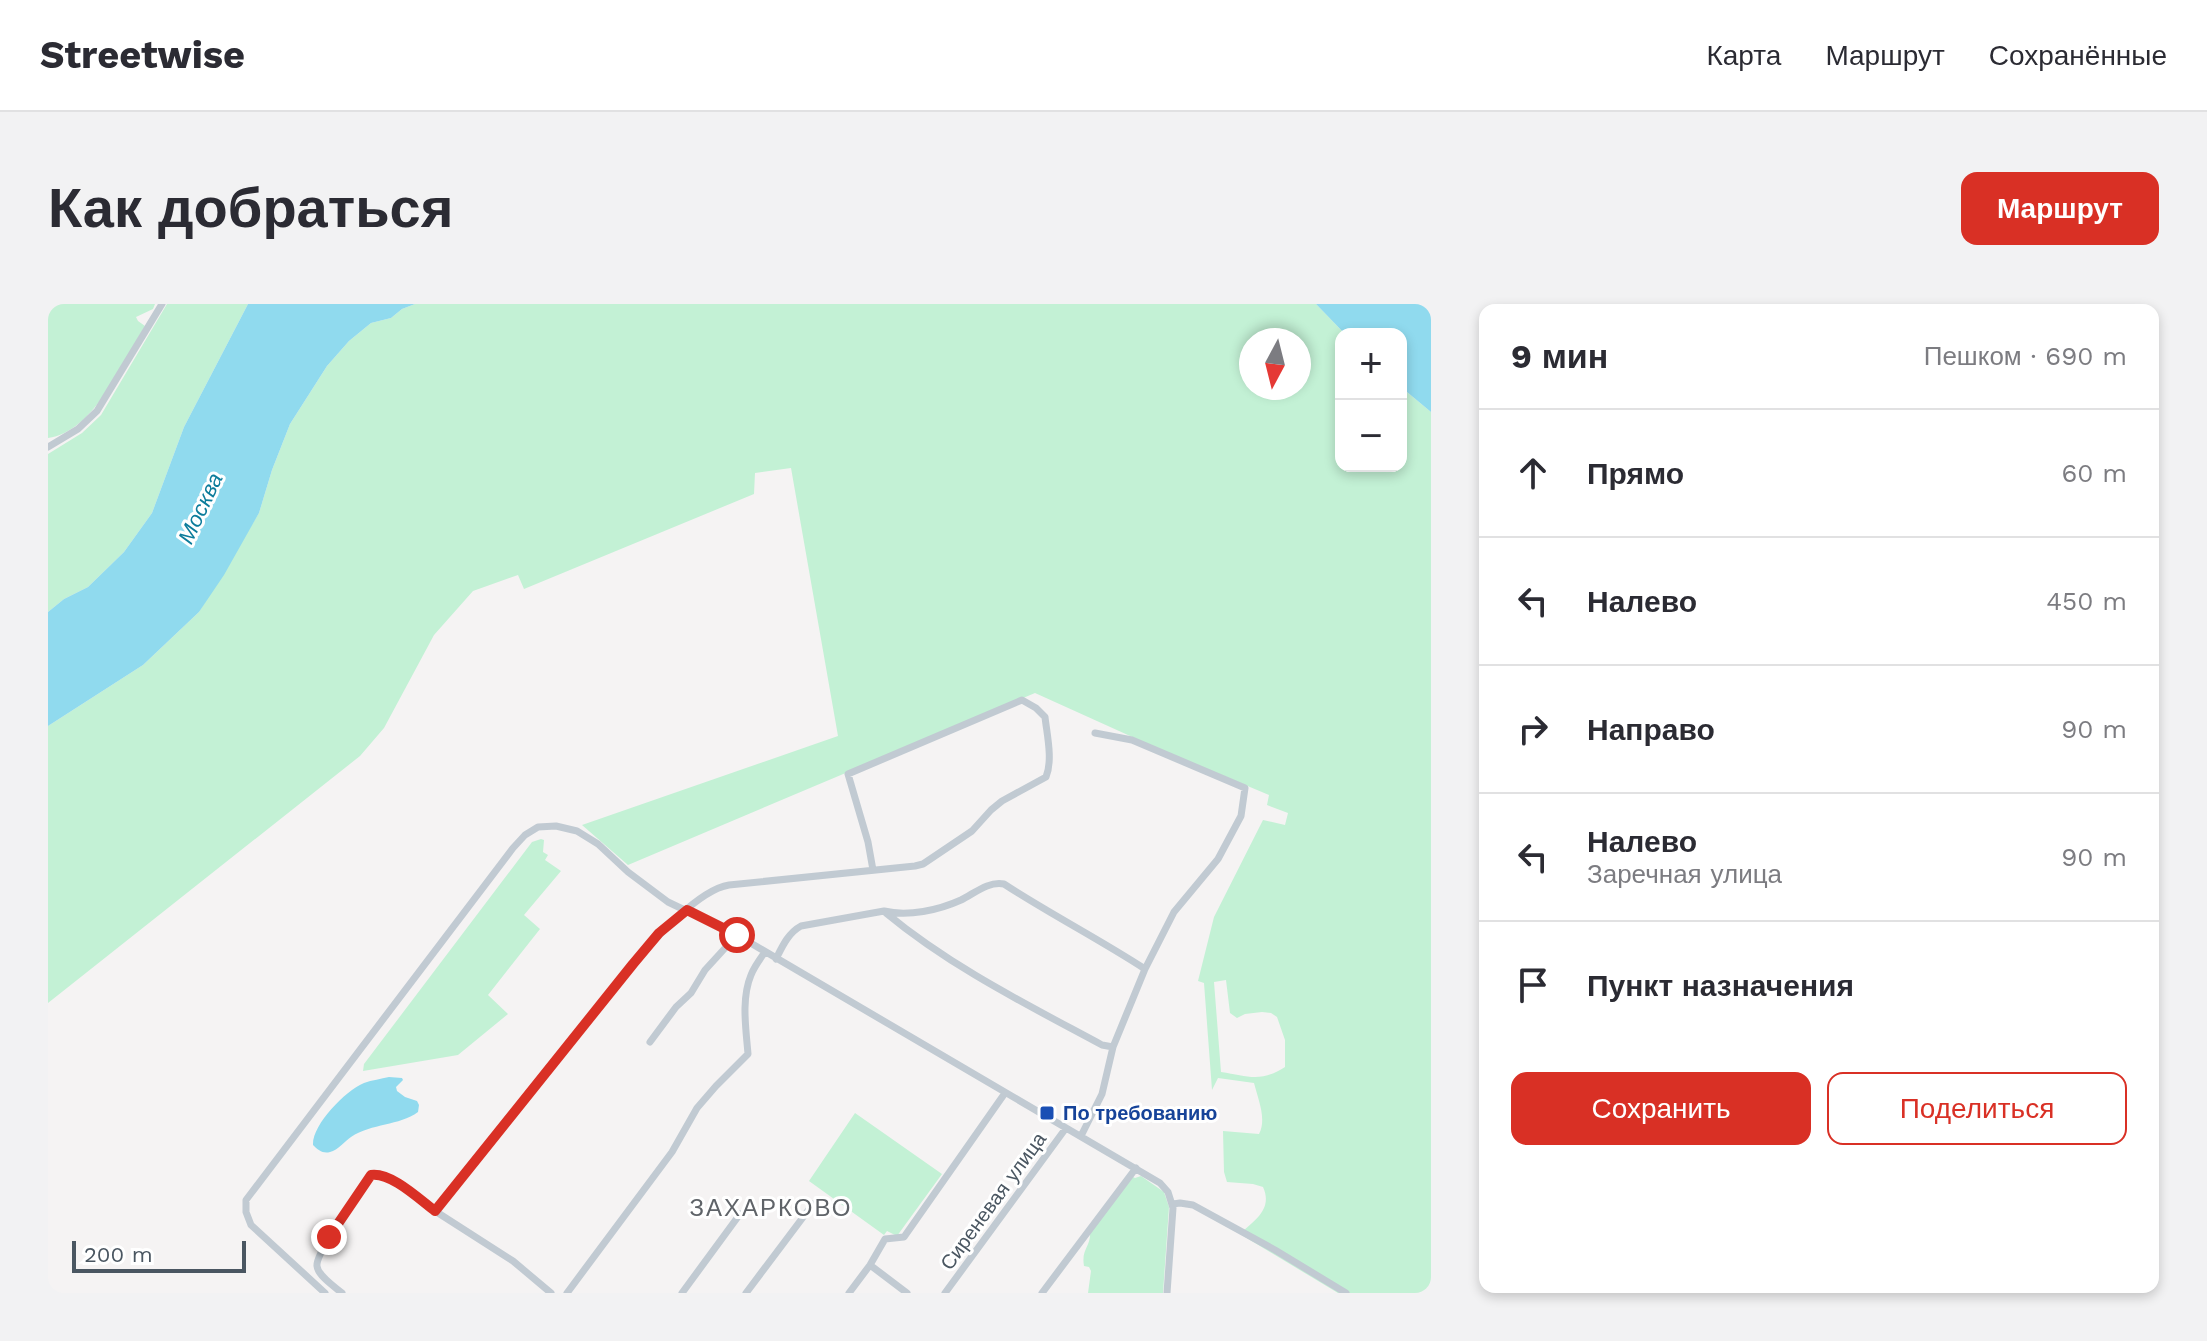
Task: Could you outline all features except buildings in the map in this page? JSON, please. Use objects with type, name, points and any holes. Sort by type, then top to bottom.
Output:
[{"type":"street","points":[[48,447],[78,429],[97,411],[162,304]]},
{"type":"street","points":[[435,1211],[659,933],[705,893],[718,886],[873,870],[923,864],[972,831],[1002,801],[1046,777],[1049,755],[1042,712],[1022,700],[848,774],[873,870]]},
{"type":"street","points":[[1081,1136],[1102,1094],[1113,1047],[1145,969],[1174,912],[1218,859],[1241,816],[1245,788],[1132,740],[1095,733]]},
{"type":"street","points":[[325,1293],[254,1228],[246,1212],[246,1200],[525,835],[547,825],[585,834],[668,902],[737,935],[1122,1159],[1164,1187],[1173,1204],[1167,1293]]},
{"type":"street","points":[[776,959],[787,938],[801,926],[884,911],[895,914],[942,907],[990,884],[1004,884],[1145,969]]},
{"type":"street","points":[[884,911],[957,964],[1017,1000],[1102,1045],[1113,1047]]},
{"type":"street","points":[[650,1042],[676,1007],[691,993],[705,970],[737,935]]},
{"type":"street","points":[[567,1293],[672,1152],[697,1108],[748,1054],[745,1016],[749,981],[765,952]]},
{"type":"street","points":[[849,1293],[885,1239],[904,1237],[1005,1093]]},
{"type":"street","name":"Сиреневая улица","points":[[945,1293],[1066,1128]]},
{"type":"street","points":[[1042,1293],[1136,1168]]},
{"type":"street","points":[[342,1293],[320,1274],[316,1268],[317,1261],[329,1237],[371,1175],[378,1174],[393,1180],[513,1261],[551,1293]]},
{"type":"street","points":[[746,1293],[813,1204]]},
{"type":"street","points":[[1173,1204],[1193,1205],[1346,1293]]},
{"type":"street","points":[[682,1293],[740,1214]]},
{"type":"street","points":[[870,1265],[907,1293]]},
{"type":"green space","points":[[48,304],[155,304],[153,309],[136,317],[145,326],[106,393],[79,423],[64,433],[48,438]]},
{"type":"green space","points":[[167,304],[248,304],[184,427],[152,513],[124,552],[88,587],[64,599],[48,612],[48,454],[82,433],[101,415]]},
{"type":"green space","points":[[415,304],[1316,304],[1339,328],[1335,328],[1335,472],[1407,472],[1407,392],[1431,412],[1431,1293],[1338,1293],[1240,1234],[1261,1214],[1266,1202],[1265,1195],[1263,1187],[1227,1182],[1223,1131],[1259,1134],[1261,1109],[1254,1083],[1218,1078],[1212,1090],[1204,983],[1198,981],[1214,917],[1263,820],[1285,825],[1288,813],[1267,805],[1269,795],[1035,693],[628,865],[582,825],[838,736],[791,468],[755,473],[754,494],[524,589],[518,575],[473,591],[434,635],[384,728],[360,756],[48,1003],[48,726],[143,665],[199,612],[259,513],[290,424],[327,366],[349,341],[371,323],[391,318]],"holes":[[[1226,980],[1230,1013],[1237,1018],[1262,1012],[1277,1017],[1285,1040],[1285,1067],[1261,1077],[1221,1072],[1214,982]]]},
{"type":"green space","points":[[544,840],[543,852],[548,855],[545,860],[561,871],[524,915],[540,929],[488,995],[508,1014],[458,1055],[363,1071],[364,1064],[532,842]]},
{"type":"green space","points":[[855,1113],[942,1174],[897,1236],[887,1231],[884,1235],[809,1181]]},
{"type":"green space","points":[[1141,1176],[1164,1192],[1169,1207],[1163,1293],[1088,1293],[1091,1271],[1084,1266],[1083,1260],[1090,1232],[1133,1177]]},
{"type":"water","name":"Москва","points":[[248,304],[415,304],[391,318],[371,323],[349,341],[327,366],[290,424],[259,513],[199,612],[143,665],[48,726],[48,612],[64,599],[88,587],[124,552],[152,513],[184,427]]},
{"type":"water","points":[[1316,304],[1431,304],[1431,412],[1407,392],[1407,328],[1339,328]]},
{"type":"water","points":[[389,1077],[402,1078],[397,1091],[417,1101],[418,1112],[411,1117],[359,1132],[330,1152],[321,1151],[313,1145],[318,1128],[339,1101],[364,1083]]},
{"type":"place","name":"По требованию","points":[[1047,1113]]},
{"type":"district","name":"ЗАХАРКОВО","points":[[771,1208]]},
{"type":"route","points":[[329,1237],[371,1175],[378,1174],[393,1180],[435,1211],[633,964],[659,933],[687,910],[737,935]]}]
